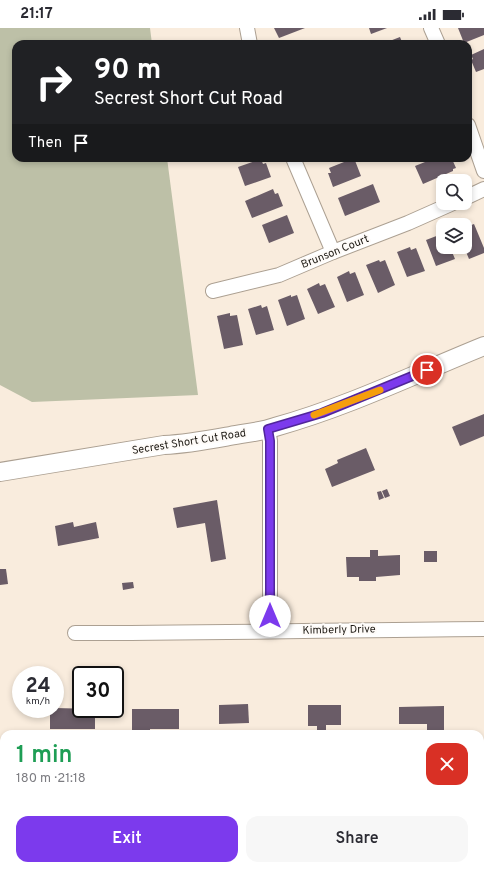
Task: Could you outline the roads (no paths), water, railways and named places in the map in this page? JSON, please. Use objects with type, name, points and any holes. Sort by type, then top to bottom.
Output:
[{"type":"main road","name":"Secrest Short Cut Road","points":[[0,472],[164,445],[213,440],[268,429],[322,413],[484,346]]},
{"type":"street","points":[[247,28],[249,40]]},
{"type":"street","points":[[431,28],[436,40]]},
{"type":"street","points":[[472,136],[484,171]]},
{"type":"street","points":[[295,162],[333,252]]},
{"type":"street","points":[[472,195],[484,189]]},
{"type":"street","name":"Brunson Court","points":[[213,291],[279,275],[333,252],[408,224],[439,210]]},
{"type":"street","points":[[268,429],[270,441],[270,631]]},
{"type":"street","name":"Kimberly Drive","points":[[75,633],[484,629]]}]
